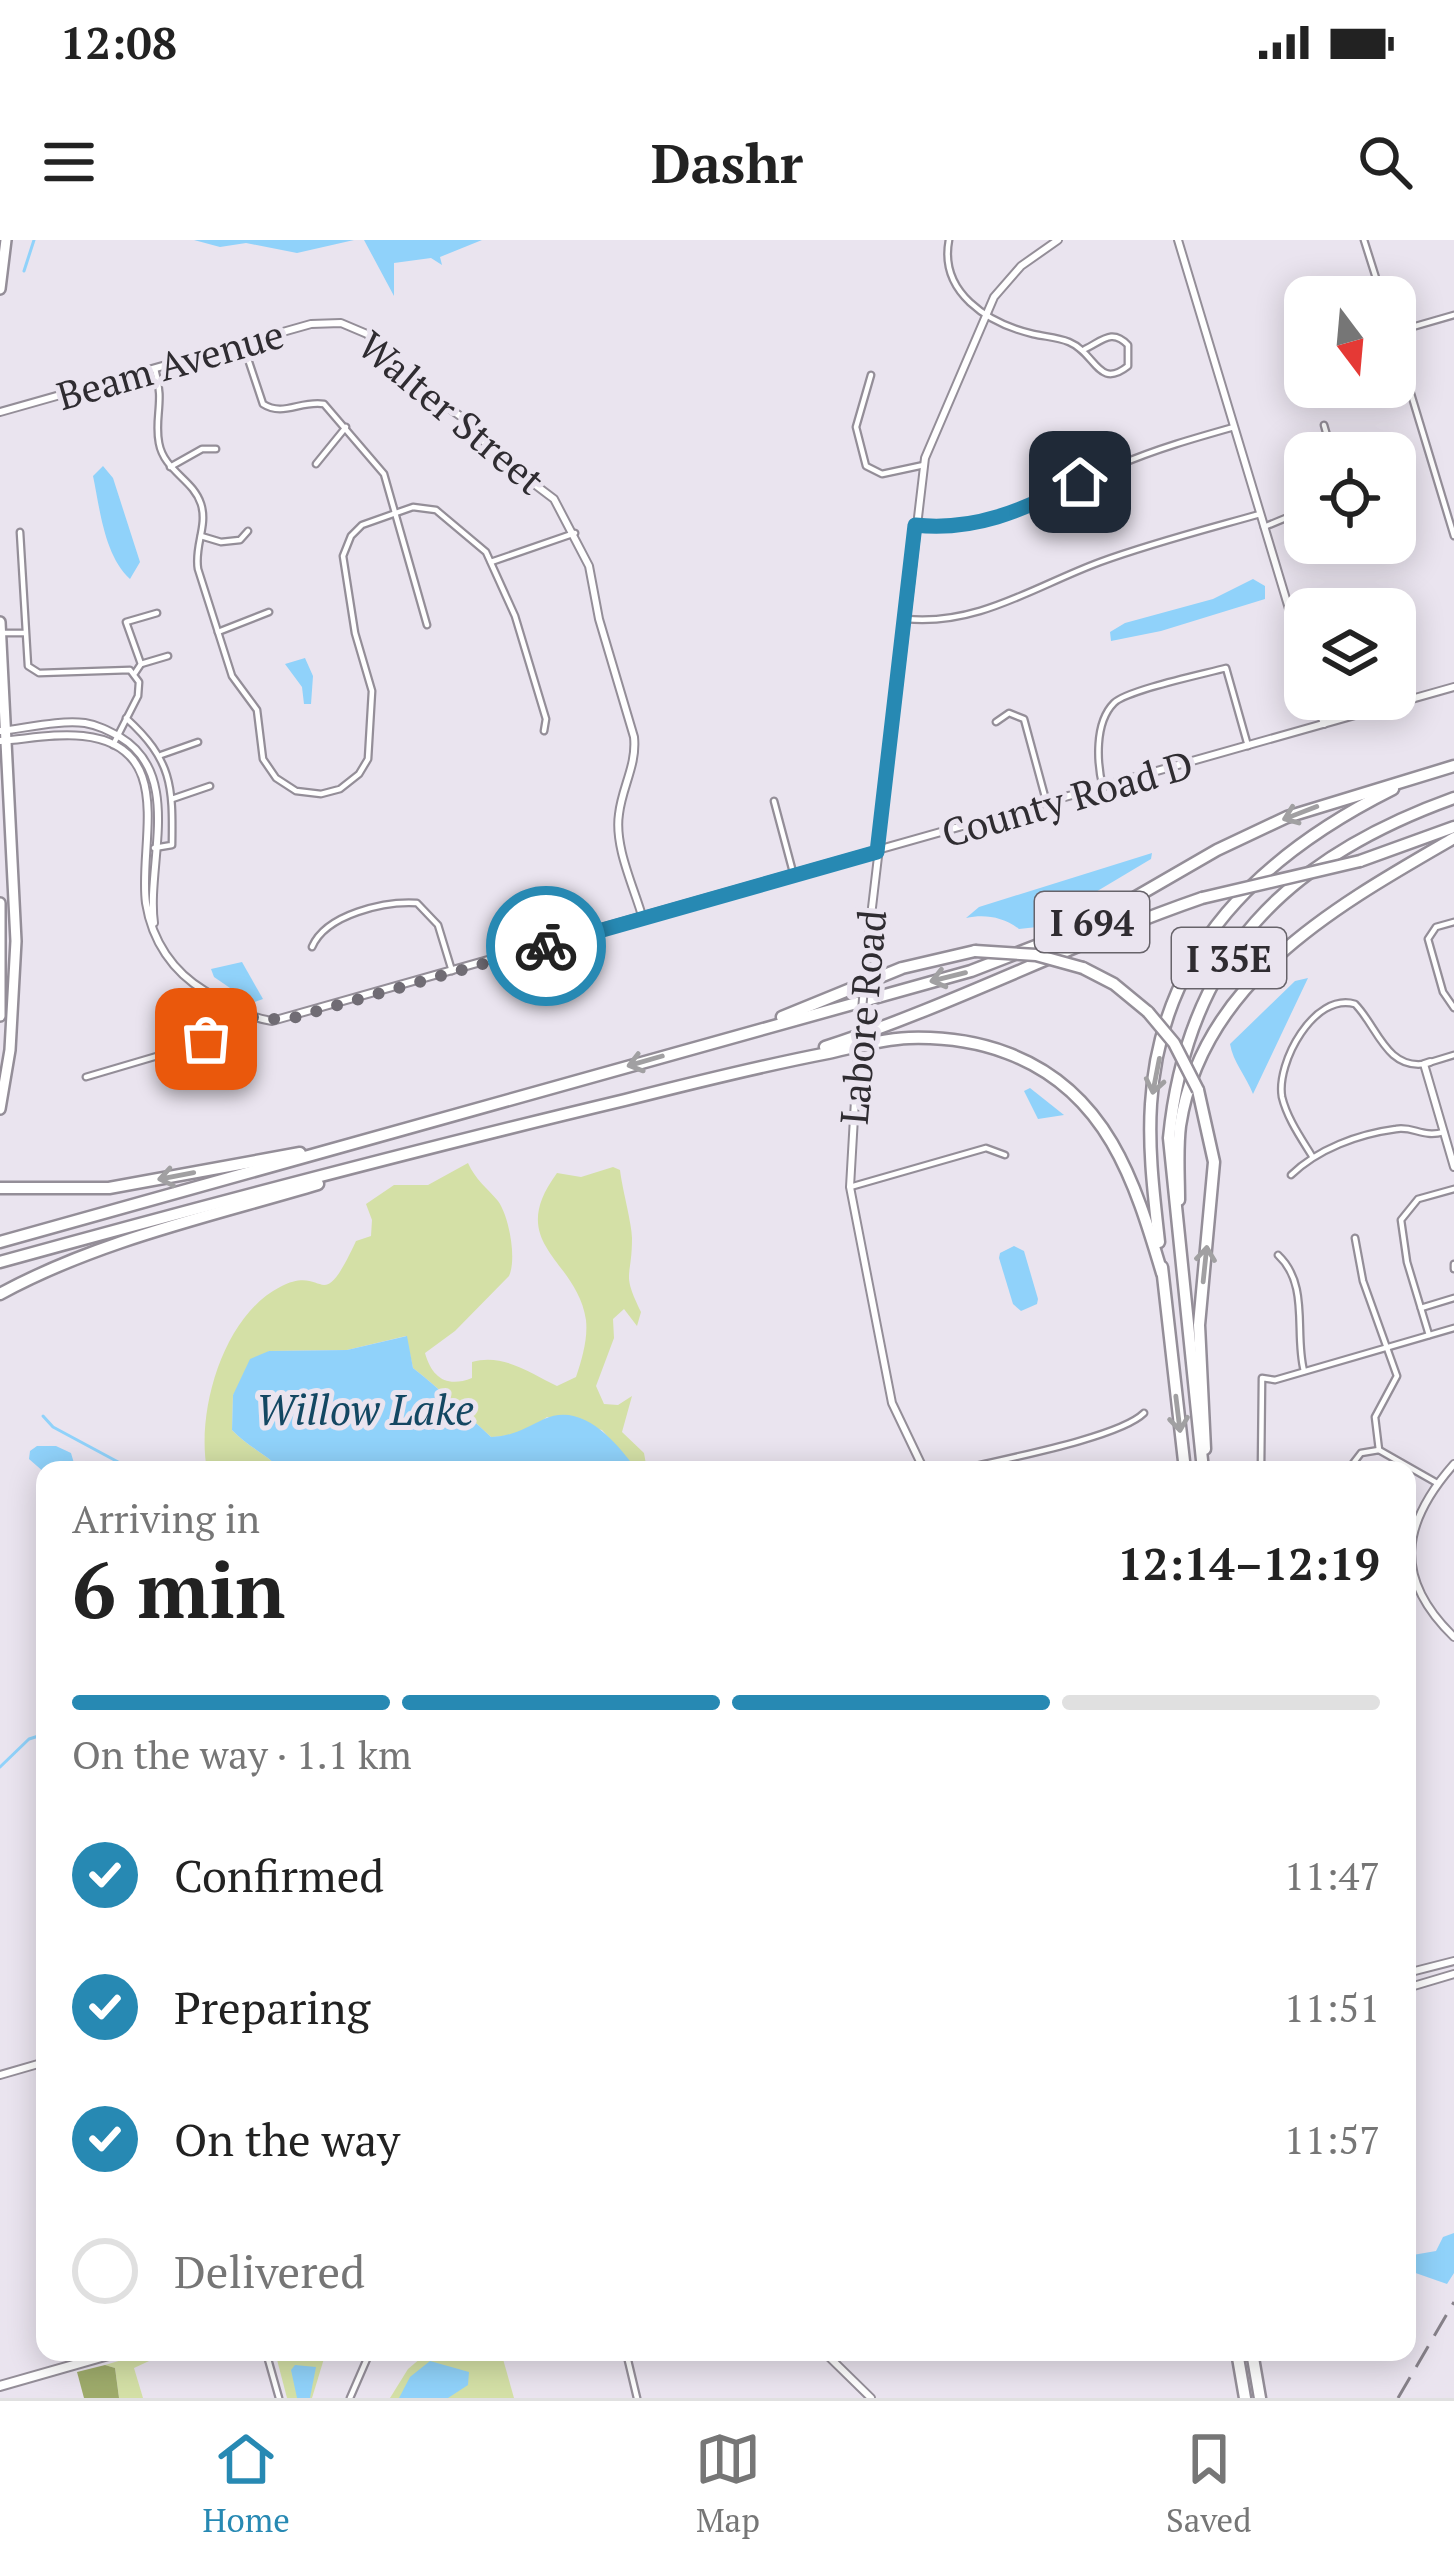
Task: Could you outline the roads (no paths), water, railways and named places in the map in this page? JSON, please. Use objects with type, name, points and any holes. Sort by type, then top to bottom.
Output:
[{"type":"highway","name":"I 35E","points":[[1183,1461],[1150,1160],[1151,1099],[1176,998],[1226,911],[1286,852],[1339,816],[1412,779],[1454,766]]},
{"type":"highway","name":"I 694","points":[[0,1242],[1007,959],[1082,928],[1270,825],[1346,796],[1412,779]]},
{"type":"highway","name":"I 35E","points":[[1202,1461],[1169,1138],[1186,1039],[1220,971],[1271,902],[1324,858],[1382,826],[1454,798]]},
{"type":"highway","name":"I 694","points":[[0,1262],[777,1063],[915,1017],[1130,923],[1202,898],[1360,861],[1454,827]]},
{"type":"highway","points":[[1175,1227],[1180,1127],[1189,1092],[1216,1032],[1246,988],[1281,949],[1351,896],[1454,838]]},
{"type":"highway","points":[[758,1029],[889,973],[975,951],[1036,955],[1083,968],[1114,984],[1148,1012],[1174,1043],[1198,1090],[1214,1162],[1199,1325],[1207,1435],[1204,1461]]},
{"type":"highway","points":[[777,1063],[904,1038],[972,1042],[1012,1054],[1075,1096],[1102,1127],[1136,1184],[1162,1274]]},
{"type":"highway","points":[[0,1296],[63,1263],[195,1218],[470,1138]]},
{"type":"highway","points":[[0,1186],[109,1188],[333,1149]]},
{"type":"highway","points":[[1239,2361],[1245,2398]]},
{"type":"highway","points":[[1254,2361],[1260,2398]]},
{"type":"main road","points":[[0,290],[6,240]]},
{"type":"main road","points":[[0,622],[16,941],[13,1019],[0,1109]]},
{"type":"main road","points":[[0,903],[0,1016]]},
{"type":"main road","points":[[0,2386],[88,2361]]},
{"type":"street","points":[[950,240],[946,256],[954,288],[986,311],[1032,334],[1085,349],[1096,368],[1106,374],[1118,374],[1128,366],[1128,345],[1121,337],[1110,335],[1085,349]]},
{"type":"street","name":"Labore Road","points":[[920,1461],[892,1403],[850,1187],[877,852],[923,465],[986,311],[1010,277],[1058,240]]},
{"type":"street","points":[[1178,240],[1284,593]]},
{"type":"street","points":[[1364,240],[1375,276]]},
{"type":"street","points":[[1416,326],[1454,314]]},
{"type":"street","name":"Beam Avenue","points":[[0,412],[311,324],[341,323]]},
{"type":"street","name":"Walter Street","points":[[341,323],[374,339],[418,387],[463,418],[506,464],[548,492],[575,533],[589,566],[599,620],[634,737],[635,756],[618,829],[644,919]]},
{"type":"street","points":[[243,344],[263,404],[282,410],[319,403],[328,407],[380,467],[427,625]]},
{"type":"street","points":[[155,369],[162,401],[158,440],[170,467],[197,495],[204,517],[196,561],[232,676],[257,710],[261,751],[271,773],[296,791],[331,793],[364,767],[372,691],[355,633],[344,556],[351,536],[362,525],[395,512],[431,508],[476,542],[491,562],[515,616],[546,719],[544,731]]},
{"type":"street","points":[[871,375],[856,427],[866,466],[881,474],[923,465]]},
{"type":"street","points":[[1415,408],[1454,536]]},
{"type":"street","points":[[1324,425],[1326,432]]},
{"type":"street","points":[[316,464],[346,427]]},
{"type":"street","points":[[915,525],[955,527],[999,519],[1123,463],[1234,427]]},
{"type":"street","points":[[170,467],[202,449],[216,449]]},
{"type":"street","points":[[904,619],[940,621],[981,613],[1132,550],[1260,514]]},
{"type":"street","points":[[1264,527],[1284,519]]},
{"type":"street","points":[[201,536],[228,542],[240,540],[248,531]]},
{"type":"street","points":[[20,532],[26,660],[33,671],[135,673]]},
{"type":"street","points":[[491,562],[575,533]]},
{"type":"street","points":[[218,632],[269,612]]},
{"type":"street","points":[[141,664],[126,622],[157,613]]},
{"type":"street","points":[[1,633],[24,633]]},
{"type":"street","points":[[135,673],[141,664],[168,656]]},
{"type":"street","points":[[1103,788],[1097,755],[1108,710],[1124,697],[1226,668],[1248,746]]},
{"type":"street","points":[[113,746],[140,688],[135,673]]},
{"type":"street","name":"County Road D","points":[[152,848],[146,900],[164,956],[179,973],[231,1007],[257,1019],[289,1019],[1454,687]]},
{"type":"street","points":[[997,722],[1009,712],[1024,718],[1047,803]]},
{"type":"street","points":[[126,718],[153,742],[172,799],[172,845],[152,848]]},
{"type":"street","points":[[1323,720],[1324,724]]},
{"type":"street","points":[[3,736],[85,723],[118,736],[138,752],[155,786],[152,848]]},
{"type":"street","points":[[3,736],[87,736],[113,746],[134,764],[148,792],[152,848]]},
{"type":"street","points":[[160,755],[198,742]]},
{"type":"street","points":[[172,799],[211,786]]},
{"type":"street","points":[[774,801],[794,876]]},
{"type":"street","points":[[312,947],[328,927],[349,917],[402,902],[416,903],[438,926],[452,973]]},
{"type":"street","points":[[1454,922],[1436,927],[1428,939],[1443,992],[1454,1008]]},
{"type":"street","points":[[1312,1156],[1290,1117],[1281,1085],[1302,1032],[1316,1014],[1338,1002],[1350,1002],[1362,1011],[1395,1058],[1410,1065],[1454,1055]]},
{"type":"street","points":[[86,1077],[198,1044],[212,1035],[231,1007]]},
{"type":"street","points":[[1427,1063],[1454,1167]]},
{"type":"street","points":[[1291,1175],[1312,1156],[1396,1129],[1424,1136],[1444,1132]]},
{"type":"street","points":[[850,1187],[986,1148],[1005,1155]]},
{"type":"street","points":[[1429,1335],[1407,1262],[1401,1220],[1418,1199],[1454,1189]]},
{"type":"street","points":[[1355,1238],[1363,1281],[1397,1376],[1375,1418],[1379,1450]]},
{"type":"street","points":[[1278,1256],[1290,1266],[1298,1292],[1304,1371]]},
{"type":"street","points":[[1421,1308],[1454,1298]]},
{"type":"street","points":[[1261,1461],[1262,1378],[1275,1379],[1454,1328]]},
{"type":"street","points":[[994,1461],[1105,1432],[1144,1413]]},
{"type":"street","points":[[1355,1461],[1361,1453],[1379,1450],[1399,1461]]},
{"type":"street","points":[[1416,1520],[1427,1495],[1454,1464]]},
{"type":"street","points":[[1416,1471],[1438,1483]]},
{"type":"street","points":[[1416,1578],[1420,1594],[1454,1637]]},
{"type":"street","points":[[1416,1971],[1454,1961]]},
{"type":"street","points":[[1416,1986],[1454,1975]]},
{"type":"street","points":[[0,2075],[36,2065]]},
{"type":"street","points":[[269,2361],[279,2398]]},
{"type":"street","points":[[350,2398],[366,2361]]},
{"type":"street","points":[[628,2361],[637,2398]]},
{"type":"street","points":[[832,2361],[871,2398]]},
{"type":"water","points":[[194,240],[354,240],[297,253],[246,243],[220,247]]},
{"type":"water","points":[[364,240],[482,240],[440,257],[442,265],[431,258],[394,263],[394,296]]},
{"type":"water","points":[[103,466],[113,478],[140,562],[130,579],[114,557],[101,517],[93,476]]},
{"type":"water","points":[[1253,579],[1265,586],[1265,599],[1111,641],[1110,632],[1125,623],[1213,599]]},
{"type":"water","points":[[305,658],[313,676],[311,704],[304,704],[302,687],[285,664]]},
{"type":"water","points":[[1152,853],[1151,859],[1037,927],[1019,929],[994,918],[966,918],[979,907]]},
{"type":"water","points":[[242,962],[263,999],[252,1003],[214,977],[211,969]]},
{"type":"water","points":[[1308,978],[1253,1094],[1230,1044],[1295,981]]},
{"type":"water","points":[[1030,1088],[1064,1115],[1038,1119],[1024,1091]]},
{"type":"water","points":[[1014,1246],[1024,1251],[1038,1299],[1021,1311],[1013,1304],[999,1258]]},
{"type":"water","name":"Willow Lake","points":[[407,1336],[413,1368],[491,1437],[558,1415],[572,1416],[598,1428],[630,1461],[272,1461],[232,1430],[233,1395],[250,1359],[269,1351],[347,1350]]},
{"type":"water","points":[[56,1446],[71,1453],[73,1461],[36,1461],[36,1465],[29,1459],[30,1451]]},
{"type":"water","points":[[1454,2233],[1454,2273],[1447,2284],[1416,2273],[1416,2254],[1436,2251],[1443,2237]]},
{"type":"water","points":[[430,2361],[469,2372],[468,2385],[448,2398],[399,2398],[410,2377]]},
{"type":"water","points":[[295,2365],[316,2367],[310,2398],[297,2398],[291,2370]]},
{"type":"waterway","points":[[24,271],[34,240]]},
{"type":"waterway","points":[[43,1416],[53,1427],[116,1461]]},
{"type":"waterway","points":[[0,1767],[36,1737]]},
{"type":"railway","points":[[1398,2398],[1454,2302]]}]
